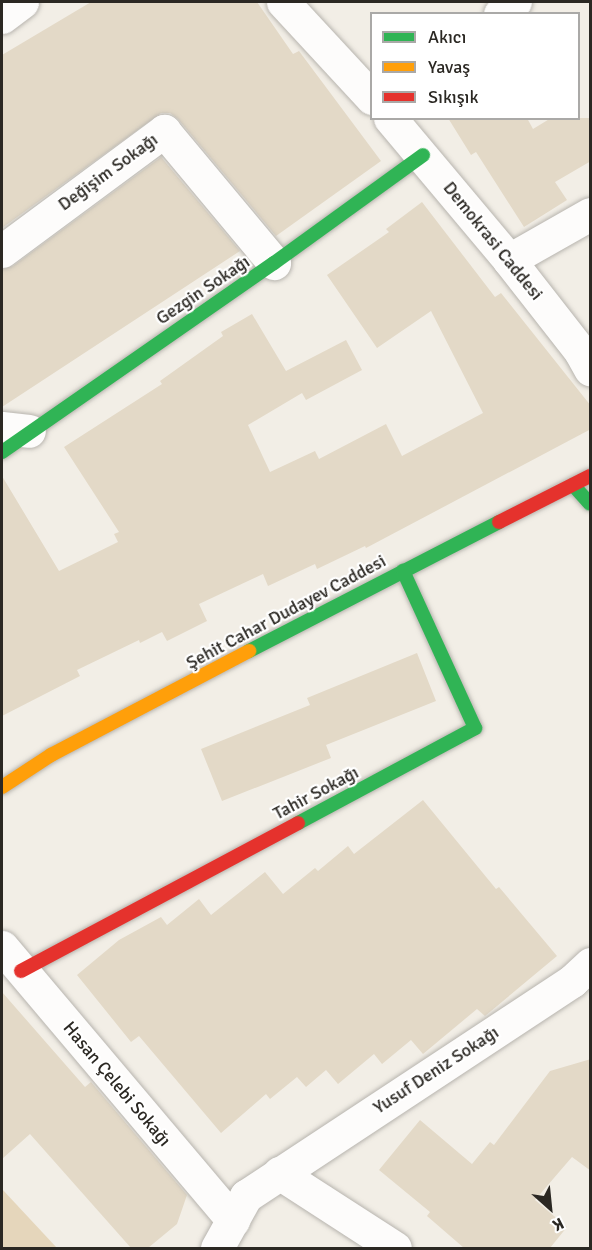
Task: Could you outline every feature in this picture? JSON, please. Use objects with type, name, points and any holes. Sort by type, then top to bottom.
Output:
[{"type":"street","points":[[2,17],[22,2]]},
{"type":"street","points":[[284,2],[370,96]]},
{"type":"street","points":[[502,12],[515,2]]},
{"type":"street","name":"Demokrasi Caddesi","points":[[392,120],[509,260],[580,351],[591,369]]},
{"type":"street","name":"Değişim Sokağı","points":[[2,251],[164,131],[274,263]]},
{"type":"street","name":"Gezgin Sokağı","points":[[2,452],[15,429],[274,263],[423,155]]},
{"type":"street","points":[[509,260],[591,214]]},
{"type":"street","name":"Şehit Cahar Dudayev Caddesi","points":[[2,787],[51,755],[403,571],[591,476]]},
{"type":"street","points":[[573,485],[591,504]]},
{"type":"street","name":"Tahir Sokağı","points":[[11,959],[475,728],[403,571]]},
{"type":"street","name":"Hasan Çelebi Sokağı","points":[[11,959],[233,1220]]},
{"type":"street","name":"Yusuf Deniz Sokağı","points":[[217,1248],[246,1196],[584,981]]},
{"type":"street","points":[[279,1173],[394,1248]]},
{"type":"shaded area","points":[[2,1189],[57,1248],[2,1248]]},
{"type":"building","points":[[91,2],[257,2],[293,54],[299,51],[381,161],[276,236],[178,119],[170,113],[161,113],[2,228],[2,55]]},
{"type":"building","points":[[591,118],[591,161],[555,182],[567,200],[524,227],[476,152],[471,155],[449,120],[528,120],[533,129],[548,120]]},
{"type":"building","points":[[161,157],[240,251],[2,407],[2,269],[13,266]]},
{"type":"building","points":[[422,202],[495,297],[501,293],[591,406],[591,429],[366,548],[365,546],[317,569],[315,564],[268,586],[263,574],[199,604],[207,621],[167,641],[162,632],[140,643],[139,640],[77,670],[80,676],[2,716],[2,476],[59,571],[118,542],[114,534],[119,532],[64,447],[162,384],[160,381],[223,336],[221,332],[252,314],[286,371],[346,340],[362,370],[306,400],[302,393],[248,425],[270,472],[315,451],[319,459],[386,424],[402,456],[483,413],[431,311],[377,348],[327,275],[389,232],[386,229]]},
{"type":"building","points":[[417,653],[436,701],[326,745],[331,758],[222,801],[201,749],[310,705],[307,698]]},
{"type":"building","points":[[423,800],[496,889],[499,887],[557,956],[485,1016],[477,1009],[423,1054],[411,1040],[382,1064],[374,1054],[338,1084],[326,1070],[306,1087],[297,1077],[270,1099],[266,1094],[221,1133],[139,1036],[131,1042],[77,975],[119,940],[161,917],[167,925],[199,899],[211,915],[265,872],[283,894],[315,868],[318,871],[348,846],[354,854]]},
{"type":"building","points":[[2,992],[85,1087],[91,1082],[187,1195],[177,1224],[148,1248],[131,1248],[30,1134],[2,1159]]},
{"type":"building","points":[[591,1059],[591,1171],[572,1157],[535,1200],[567,1227],[550,1248],[464,1248],[427,1216],[430,1212],[379,1170],[420,1120],[472,1164],[490,1142],[494,1145],[550,1071]]},
{"type":"traffic: fast","points":[[2,452],[274,263],[423,155]]},
{"type":"traffic: fast","points":[[573,485],[590,504]]},
{"type":"traffic: fast","points":[[249,651],[499,522]]},
{"type":"traffic: fast","points":[[298,823],[475,728],[403,571]]},
{"type":"traffic: slow","points":[[2,787],[51,755],[249,651]]},
{"type":"traffic: jam","points":[[499,522],[590,476]]},
{"type":"traffic: jam","points":[[21,971],[298,823]]}]
